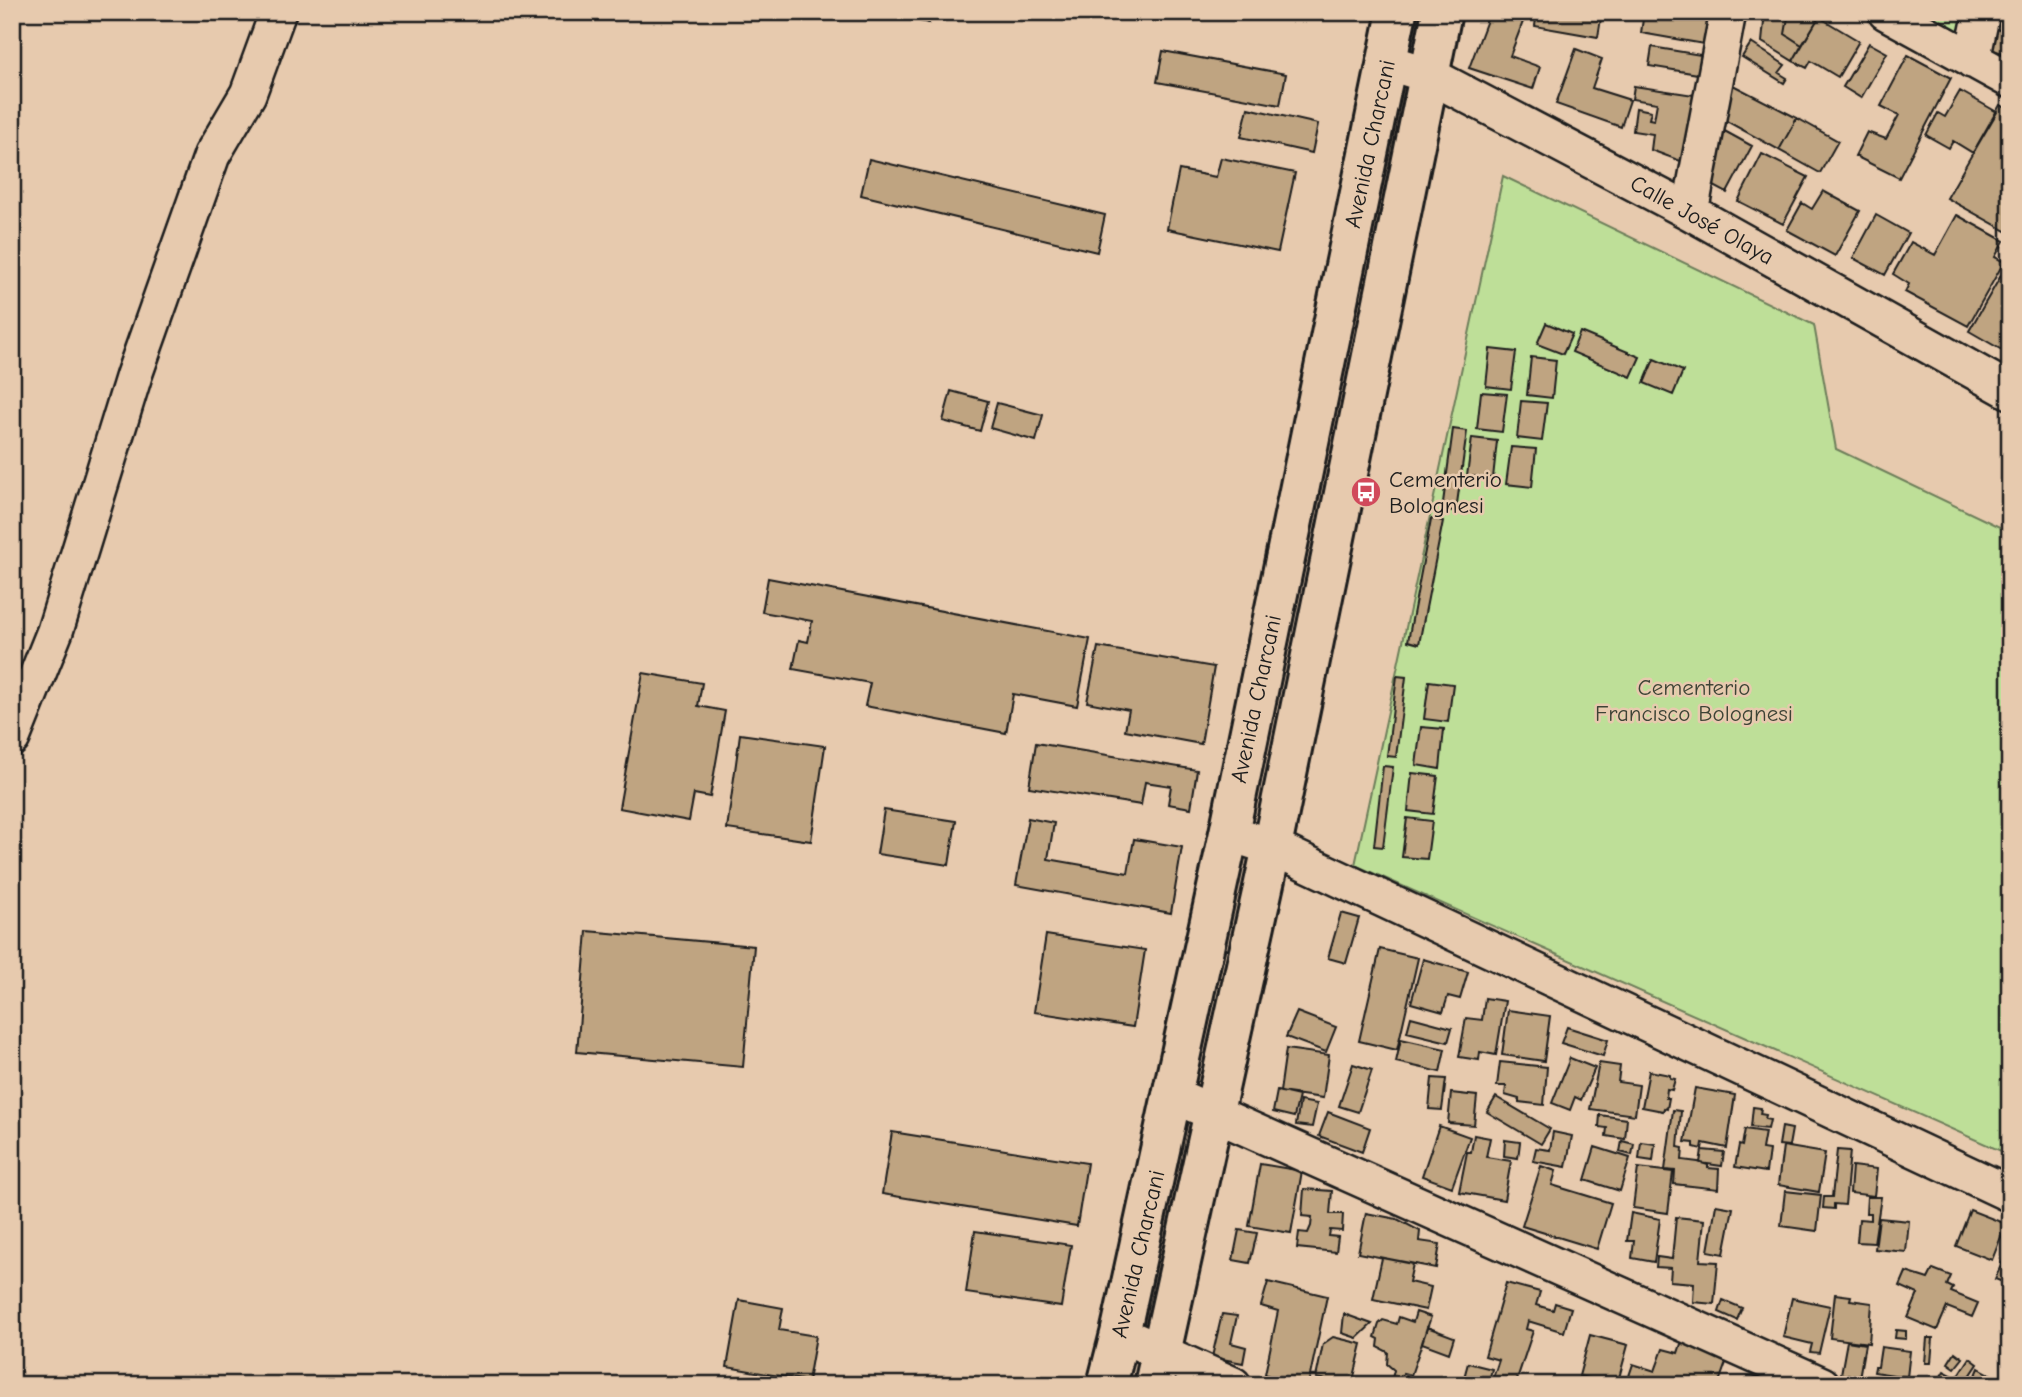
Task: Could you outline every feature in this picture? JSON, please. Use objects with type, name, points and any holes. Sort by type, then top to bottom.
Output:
[{"type":"main road","name":"Avenida Charcani","points":[[1107,1385],[1121,1334],[1229,833],[1397,12]]},
{"type":"main road","name":"Avenida Charcani","points":[[1158,1368],[1272,847],[1442,12]]},
{"type":"street","points":[[12,738],[55,631],[134,375],[212,155],[248,94],[278,12]]},
{"type":"street","points":[[1690,212],[1728,12]]},
{"type":"street","points":[[1886,12],[2010,80]]},
{"type":"street","points":[[1972,60],[1982,12]]},
{"type":"street","name":"Calle José Olaya","points":[[1387,62],[1429,75],[1690,212],[2010,391]]},
{"type":"street","points":[[1229,833],[1272,847],[2010,1194]]},
{"type":"street","points":[[1173,1095],[1822,1385]]},
{"type":"street","points":[[1121,1334],[1158,1368],[1233,1385]]},
{"type":"green space","points":[[1925,12],[1965,12],[1961,36]]},
{"type":"green space","name":"Cementerio Francisco Bolognesi","points":[[1503,176],[1814,325],[1836,449],[2010,532],[2010,1155],[1355,865]]},
{"type":"building","points":[[897,12],[931,12],[929,23],[896,16]]},
{"type":"building","points":[[1490,12],[1507,12],[1524,19],[1510,56],[1540,67],[1533,89],[1469,68]]},
{"type":"building","points":[[1537,12],[1602,12],[1598,37],[1535,26]]},
{"type":"building","points":[[1644,12],[1716,12],[1710,45],[1641,33]]},
{"type":"building","points":[[1765,12],[1789,12],[1785,34],[1802,45],[1793,61],[1762,42]]},
{"type":"building","points":[[1789,12],[1810,12],[1819,17],[1802,45],[1785,34]]},
{"type":"building","points":[[2010,14],[2010,54],[1990,50],[1994,29],[2007,31]]},
{"type":"building","points":[[1819,17],[1859,41],[1838,77],[1811,61],[1807,68],[1793,61]]},
{"type":"building","points":[[1751,43],[1785,65],[1779,73],[1787,78],[1784,83],[1742,57]]},
{"type":"building","points":[[1869,43],[1887,53],[1861,98],[1843,87]]},
{"type":"building","points":[[1652,47],[1701,55],[1698,74],[1649,66]]},
{"type":"building","points":[[1576,49],[1602,59],[1592,88],[1630,100],[1621,127],[1556,104]]},
{"type":"building","points":[[1163,51],[1286,74],[1280,105],[1157,82]]},
{"type":"building","points":[[1908,55],[1951,78],[1899,178],[1855,156],[1867,132],[1886,139],[1899,115],[1881,106]]},
{"type":"building","points":[[1727,82],[1797,118],[1779,150],[1719,117]]},
{"type":"building","points":[[1634,86],[1694,95],[1683,162],[1651,150],[1653,134],[1633,131],[1636,108],[1651,111],[1649,119],[1654,120],[1657,103],[1632,99]]},
{"type":"building","points":[[1960,91],[1997,112],[1973,153],[1953,141],[1949,148],[1926,135],[1938,113],[1945,117]]},
{"type":"building","points":[[2000,105],[2010,110],[2010,233],[1947,198]]},
{"type":"building","points":[[1248,108],[1318,124],[1312,153],[1241,137]]},
{"type":"building","points":[[1797,118],[1838,141],[1820,173],[1779,150]]},
{"type":"building","points":[[1719,128],[1752,146],[1727,193],[1712,185]]},
{"type":"building","points":[[1762,154],[1808,177],[1783,224],[1738,201]]},
{"type":"building","points":[[1221,158],[1295,173],[1278,252],[1167,229],[1179,170],[1216,177]]},
{"type":"building","points":[[869,159],[1105,215],[1097,252],[861,195]]},
{"type":"building","points":[[1823,191],[1860,211],[1835,256],[1787,230],[1802,203],[1812,209]]},
{"type":"building","points":[[1876,215],[1908,233],[1885,275],[1853,258]]},
{"type":"building","points":[[1957,215],[2004,241],[1995,257],[2004,262],[1968,326],[1905,292],[1909,284],[1893,274],[1911,242],[1935,255]]},
{"type":"building","points":[[2010,260],[2010,351],[2009,354],[1969,331]]},
{"type":"building","points":[[1546,323],[1572,334],[1563,354],[1537,344]]},
{"type":"building","points":[[1580,332],[1640,357],[1631,377],[1572,352]]},
{"type":"building","points":[[1490,349],[1516,352],[1511,389],[1486,386]]},
{"type":"building","points":[[1531,357],[1556,360],[1552,398],[1527,395]]},
{"type":"building","points":[[1654,359],[1683,371],[1673,395],[1644,383]]},
{"type":"building","points":[[951,391],[988,401],[980,431],[943,421]]},
{"type":"building","points":[[1481,392],[1507,394],[1502,432],[1477,429]]},
{"type":"building","points":[[1521,401],[1547,403],[1542,441],[1517,438]]},
{"type":"building","points":[[997,403],[1043,415],[1036,441],[990,428]]},
{"type":"building","points":[[1453,429],[1467,431],[1456,511],[1442,510]]},
{"type":"building","points":[[1472,438],[1497,441],[1493,478],[1467,476]]},
{"type":"building","points":[[1511,447],[1536,449],[1532,487],[1506,484]]},
{"type":"building","points":[[1431,519],[1443,521],[1419,644],[1408,641]]},
{"type":"building","points":[[768,578],[1090,639],[1077,706],[1013,694],[1006,733],[865,706],[870,683],[793,669],[799,640],[808,642],[812,621],[762,612]]},
{"type":"building","points":[[1098,647],[1214,667],[1201,744],[1125,730],[1129,710],[1087,702]]},
{"type":"building","points":[[643,673],[702,683],[698,706],[725,711],[710,797],[694,794],[689,821],[619,808]]},
{"type":"building","points":[[1397,676],[1406,677],[1396,757],[1387,756]]},
{"type":"building","points":[[1429,681],[1453,684],[1448,722],[1424,719]]},
{"type":"building","points":[[1421,727],[1444,729],[1440,769],[1416,765]]},
{"type":"building","points":[[740,734],[825,746],[811,841],[727,829]]},
{"type":"building","points":[[1036,743],[1197,770],[1191,808],[1168,804],[1171,786],[1145,782],[1141,805],[1029,787]]},
{"type":"building","points":[[1383,766],[1393,767],[1383,847],[1374,846]]},
{"type":"building","points":[[1412,773],[1438,776],[1433,814],[1408,811]]},
{"type":"building","points":[[884,810],[956,821],[949,865],[877,854]]},
{"type":"building","points":[[1028,818],[1054,823],[1048,859],[1128,873],[1134,839],[1182,847],[1171,913],[1016,885]]},
{"type":"building","points":[[1407,818],[1432,821],[1427,859],[1402,857]]},
{"type":"building","points":[[1341,913],[1359,918],[1346,963],[1328,958]]},
{"type":"building","points":[[587,931],[754,946],[743,1067],[577,1052]]},
{"type":"building","points":[[1046,935],[1145,950],[1133,1027],[1034,1012]]},
{"type":"building","points":[[1380,949],[1418,958],[1397,1050],[1359,1041]]},
{"type":"building","points":[[1423,959],[1468,972],[1460,999],[1448,996],[1443,1012],[1411,1003]]},
{"type":"building","points":[[1485,998],[1505,1001],[1496,1055],[1480,1052],[1479,1060],[1459,1057],[1466,1018],[1482,1020]]},
{"type":"building","points":[[1508,1010],[1550,1016],[1544,1061],[1502,1055]]},
{"type":"building","points":[[1297,1012],[1336,1027],[1326,1052],[1286,1037]]},
{"type":"building","points":[[1411,1017],[1452,1028],[1448,1042],[1407,1032]]},
{"type":"building","points":[[1567,1027],[1608,1040],[1603,1056],[1561,1043]]},
{"type":"building","points":[[1401,1039],[1445,1049],[1440,1072],[1396,1062]]},
{"type":"building","points":[[1286,1049],[1329,1055],[1323,1098],[1280,1092]]},
{"type":"building","points":[[1570,1058],[1595,1068],[1581,1100],[1575,1097],[1570,1110],[1552,1103]]},
{"type":"building","points":[[1500,1062],[1547,1067],[1544,1105],[1519,1102],[1519,1099],[1505,1095],[1506,1086],[1497,1086]]},
{"type":"building","points":[[1599,1063],[1620,1066],[1618,1082],[1639,1085],[1635,1115],[1590,1109]]},
{"type":"building","points":[[1353,1064],[1372,1070],[1358,1112],[1339,1106]]},
{"type":"building","points":[[1649,1071],[1670,1075],[1670,1078],[1675,1079],[1672,1090],[1667,1089],[1667,1109],[1664,1108],[1663,1111],[1642,1107]]},
{"type":"building","points":[[1432,1078],[1446,1079],[1442,1110],[1429,1109]]},
{"type":"building","points":[[1695,1088],[1735,1095],[1727,1148],[1703,1143],[1702,1149],[1694,1147],[1694,1143],[1685,1142]]},
{"type":"building","points":[[1277,1091],[1299,1096],[1294,1117],[1273,1112]]},
{"type":"building","points":[[1451,1093],[1477,1096],[1474,1125],[1448,1123]]},
{"type":"building","points":[[1496,1097],[1550,1129],[1541,1144],[1487,1112]]},
{"type":"building","points":[[1300,1101],[1317,1104],[1312,1127],[1296,1125]]},
{"type":"building","points":[[1753,1107],[1761,1108],[1760,1114],[1766,1115],[1765,1119],[1770,1120],[1768,1129],[1751,1127]]},
{"type":"building","points":[[1673,1110],[1681,1111],[1678,1147],[1683,1148],[1682,1160],[1719,1169],[1718,1189],[1674,1184],[1675,1171],[1665,1170]]},
{"type":"building","points":[[1328,1112],[1370,1128],[1362,1152],[1319,1136]]},
{"type":"building","points":[[1600,1115],[1627,1119],[1625,1139],[1606,1136],[1607,1128],[1599,1127]]},
{"type":"building","points":[[1439,1126],[1470,1137],[1452,1187],[1422,1176]]},
{"type":"building","points":[[1782,1127],[1792,1129],[1789,1146],[1779,1145]]},
{"type":"building","points":[[1745,1129],[1765,1132],[1762,1149],[1769,1150],[1766,1172],[1735,1167]]},
{"type":"building","points":[[892,1132],[1087,1163],[1077,1226],[882,1194]]},
{"type":"building","points":[[1553,1132],[1572,1136],[1566,1167],[1533,1161],[1536,1148],[1550,1150]]},
{"type":"building","points":[[1474,1135],[1490,1138],[1486,1157],[1511,1161],[1504,1200],[1459,1192],[1467,1152],[1471,1152]]},
{"type":"building","points":[[1505,1140],[1520,1142],[1518,1158],[1504,1156]]},
{"type":"building","points":[[1622,1141],[1634,1144],[1632,1155],[1620,1152]]},
{"type":"building","points":[[1641,1142],[1655,1144],[1653,1161],[1639,1159]]},
{"type":"building","points":[[1783,1146],[1825,1153],[1819,1192],[1778,1185]]},
{"type":"building","points":[[1595,1147],[1630,1158],[1620,1191],[1585,1180]]},
{"type":"building","points":[[1702,1150],[1724,1152],[1722,1166],[1700,1163]]},
{"type":"building","points":[[1837,1150],[1850,1151],[1845,1205],[1834,1204],[1834,1209],[1823,1208],[1824,1197],[1832,1197]]},
{"type":"building","points":[[1260,1164],[1302,1171],[1291,1233],[1249,1226]]},
{"type":"building","points":[[1541,1166],[1556,1171],[1552,1185],[1611,1203],[1597,1249],[1522,1226]]},
{"type":"building","points":[[1852,1166],[1877,1169],[1874,1196],[1850,1193]]},
{"type":"building","points":[[1638,1168],[1673,1172],[1668,1213],[1633,1208]]},
{"type":"building","points":[[1304,1189],[1332,1191],[1330,1214],[1343,1214],[1342,1231],[1330,1230],[1329,1236],[1338,1237],[1336,1252],[1297,1248],[1299,1232],[1308,1233],[1311,1226],[1312,1217],[1302,1216]]},
{"type":"building","points":[[1785,1191],[1821,1195],[1817,1231],[1781,1226]]},
{"type":"building","points":[[1867,1197],[1881,1197],[1874,1243],[1857,1242],[1859,1219],[1871,1220],[1871,1213],[1866,1213]]},
{"type":"building","points":[[1716,1205],[1733,1208],[1724,1254],[1708,1251]]},
{"type":"building","points":[[1970,1210],[2006,1224],[1992,1260],[1956,1246]]},
{"type":"building","points":[[1366,1213],[1397,1219],[1420,1231],[1419,1241],[1440,1244],[1436,1268],[1358,1253]]},
{"type":"building","points":[[1631,1213],[1660,1219],[1654,1262],[1632,1258],[1634,1241],[1627,1241]]},
{"type":"building","points":[[1676,1217],[1704,1220],[1700,1261],[1718,1262],[1714,1304],[1693,1302],[1694,1283],[1670,1281],[1671,1268],[1656,1267],[1657,1257],[1672,1259]]},
{"type":"building","points":[[1879,1218],[1909,1221],[1906,1252],[1875,1249]]},
{"type":"building","points":[[1239,1230],[1257,1233],[1250,1263],[1233,1260]]},
{"type":"building","points":[[975,1231],[1071,1245],[1061,1307],[966,1293]]},
{"type":"building","points":[[2010,1245],[2010,1285],[1995,1279]]},
{"type":"building","points":[[1382,1258],[1413,1264],[1409,1282],[1431,1287],[1426,1310],[1373,1299]]},
{"type":"building","points":[[1933,1269],[1951,1276],[1947,1285],[1953,1288],[1951,1292],[1978,1303],[1972,1317],[1947,1307],[1937,1330],[1908,1318],[1918,1294],[1900,1286],[1906,1272],[1928,1279]]},
{"type":"building","points":[[1268,1282],[1327,1296],[1308,1385],[1286,1385],[1265,1374],[1278,1311],[1261,1306]]},
{"type":"building","points":[[1506,1283],[1540,1292],[1536,1305],[1553,1310],[1555,1303],[1571,1308],[1564,1332],[1528,1321],[1526,1329],[1533,1331],[1515,1385],[1492,1381],[1499,1360],[1485,1356]]},
{"type":"building","points":[[1835,1294],[1851,1296],[1850,1300],[1872,1303],[1869,1343],[1830,1338]]},
{"type":"building","points":[[1792,1298],[1830,1306],[1819,1353],[1810,1352],[1812,1344],[1783,1337]]},
{"type":"building","points":[[739,1300],[783,1308],[779,1330],[816,1336],[808,1381],[727,1367]]},
{"type":"building","points":[[1723,1300],[1742,1308],[1737,1320],[1719,1312]]},
{"type":"building","points":[[1416,1312],[1431,1317],[1411,1375],[1403,1373],[1401,1380],[1391,1383],[1394,1370],[1387,1364],[1388,1352],[1378,1347],[1379,1339],[1375,1337],[1379,1324],[1383,1320],[1397,1324],[1399,1317],[1413,1322]]},
{"type":"building","points":[[1222,1314],[1237,1316],[1231,1343],[1246,1347],[1243,1363],[1212,1357]]},
{"type":"building","points":[[1344,1314],[1372,1324],[1357,1338],[1342,1333]]},
{"type":"building","points":[[1427,1327],[1454,1337],[1449,1353],[1422,1343]]},
{"type":"building","points":[[1896,1330],[1906,1331],[1906,1339],[1895,1338]]},
{"type":"building","points":[[1590,1335],[1628,1345],[1617,1385],[1579,1376]]},
{"type":"building","points":[[1333,1337],[1362,1344],[1352,1385],[1326,1385],[1327,1380],[1316,1378],[1323,1344]]},
{"type":"building","points":[[1927,1338],[1933,1338],[1931,1363],[1925,1363]]},
{"type":"building","points":[[1682,1341],[1728,1357],[1718,1385],[1653,1385],[1629,1376],[1633,1364],[1655,1371],[1663,1349],[1678,1353]]},
{"type":"building","points":[[1847,1341],[1865,1344],[1859,1378],[1841,1374]]},
{"type":"building","points":[[1881,1347],[1910,1351],[1907,1377],[1874,1372],[1875,1367],[1878,1367]]},
{"type":"building","points":[[1955,1352],[1963,1358],[1955,1368],[1948,1363]]},
{"type":"building","points":[[1970,1358],[1978,1364],[1966,1382],[1970,1385],[1936,1385],[1944,1371],[1957,1378]]},
{"type":"building","points":[[1468,1363],[1492,1369],[1488,1385],[1462,1385]]},
{"type":"building","points":[[1979,1368],[1995,1377],[1991,1384],[1976,1375]]},
{"type":"building","points":[[1001,1379],[1037,1385],[1000,1385]]},
{"type":"place","name":"Cementerio Bolognesi","points":[[1366,492]]}]
